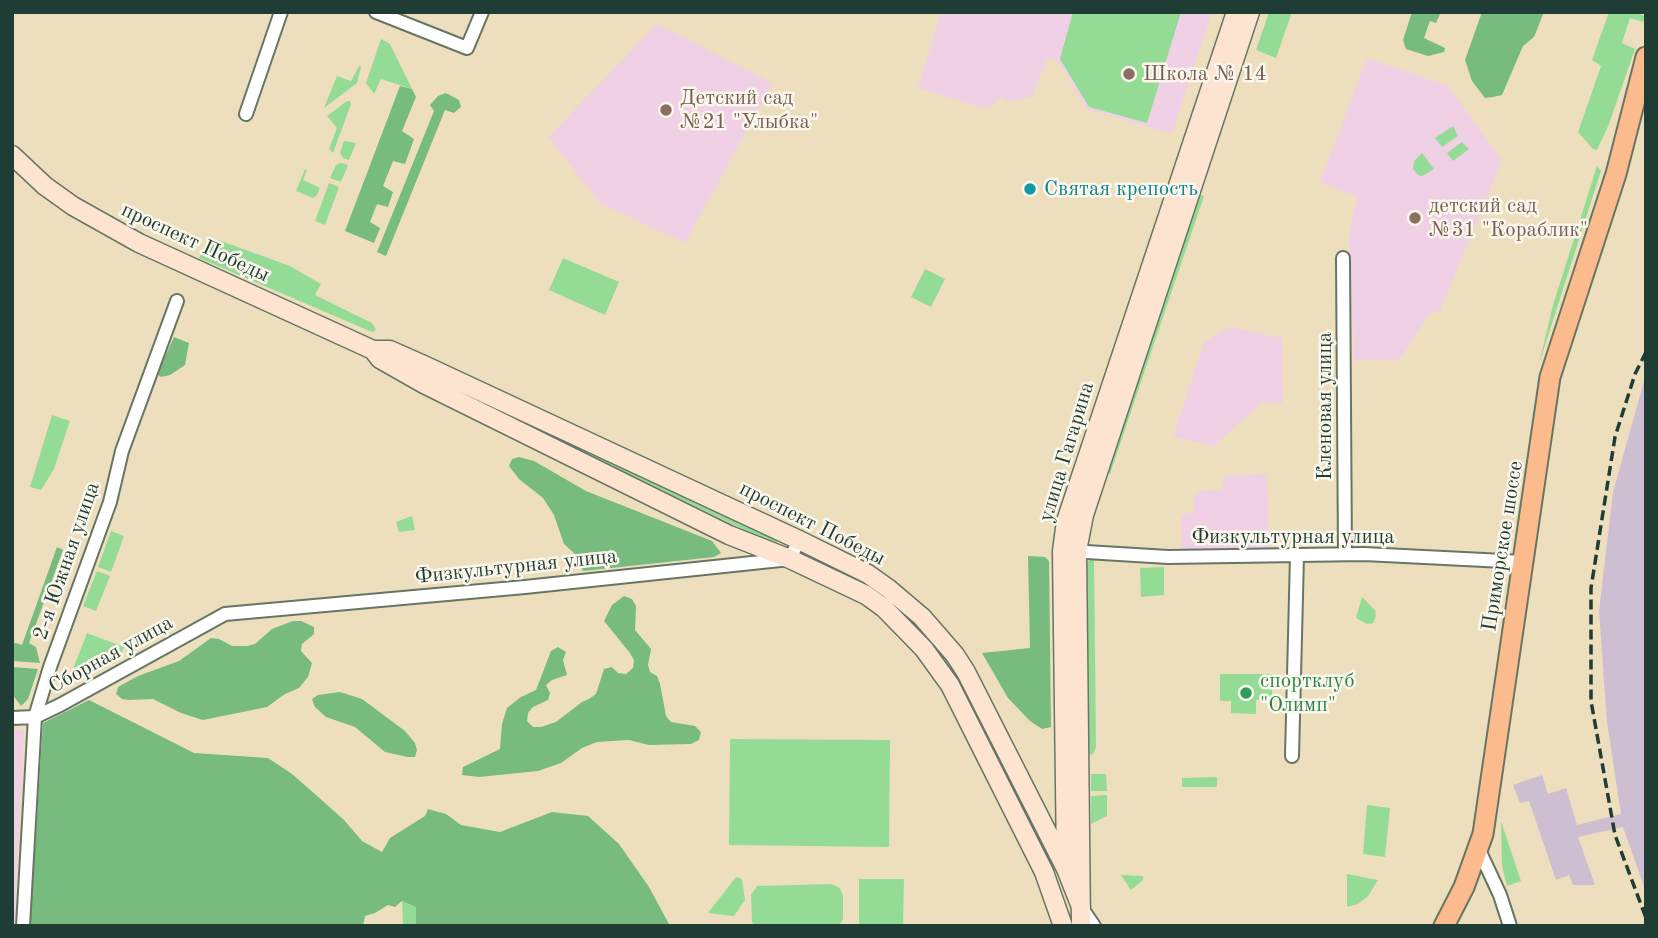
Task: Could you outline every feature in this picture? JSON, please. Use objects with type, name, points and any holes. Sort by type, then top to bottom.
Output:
[{"type":"main road","name":"Приморское шоссе","points":[[1444,926],[1464,887],[1483,834],[1550,377],[1616,174],[1646,57]]},
{"type":"main road","name":"Приморское шоссе","points":[[1616,174],[1646,119]]},
{"type":"street","points":[[246,114],[281,12]]},
{"type":"street","points":[[383,13],[467,48],[482,12]]},
{"type":"street","name":"улица Гагарина","points":[[1065,926],[1073,863],[1070,551],[1066,521],[1236,12]]},
{"type":"street","name":"улица Гагарина","points":[[1073,863],[1065,790],[1070,551],[1088,504],[1250,12]]},
{"type":"street","name":"проспект Победы","points":[[12,155],[45,186],[94,219],[139,243],[373,349],[390,350],[426,366],[799,540],[878,581],[907,602],[955,654],[976,689],[1030,799],[1073,863],[1081,907]]},
{"type":"street","name":"Кленовая улица","points":[[1343,258],[1345,554]]},
{"type":"street","name":"2-я Южная улица","points":[[23,926],[35,718],[50,667],[110,502],[122,451],[177,301]]},
{"type":"street","name":"проспект Победы","points":[[373,349],[380,359],[421,382],[729,535],[790,559],[866,595],[884,608],[924,649],[950,685],[1045,874],[1065,926]]},
{"type":"street","points":[[790,559],[799,540]]},
{"type":"street","name":"Физкультурная улица","points":[[1070,551],[1168,557],[1345,554],[1524,562]]},
{"type":"street","points":[[1292,756],[1297,556]]},
{"type":"street","name":"Физкультурная улица","points":[[225,614],[525,587],[790,559]]},
{"type":"street","name":"Сборная улица","points":[[12,718],[35,718],[225,614]]},
{"type":"street","points":[[1030,799],[1048,800],[1065,790]]},
{"type":"street","points":[[1479,850],[1500,895],[1510,926]]},
{"type":"street","points":[[1045,874],[1053,877],[1073,863]]},
{"type":"street","points":[[1081,907],[1081,926]]},
{"type":"street","points":[[1081,907],[1094,926]]},
{"type":"shaded area","name":"Школа № 14","points":[[941,12],[1212,12],[1172,134],[1087,109],[1057,60],[1047,59],[1032,97],[1006,102],[1002,97],[990,107],[979,107],[918,88]]},
{"type":"shaded area","name":"Детский сад №21 \"Улыбка\"","points":[[657,24],[773,83],[685,243],[601,204],[548,137]]},
{"type":"shaded area","name":"детский сад №31 \"Кораблик\"","points":[[1367,58],[1448,86],[1502,160],[1440,312],[1435,311],[1428,316],[1399,360],[1354,360],[1349,236],[1357,197],[1320,182]]},
{"type":"shaded area","points":[[1230,327],[1282,338],[1283,403],[1262,403],[1213,446],[1173,437],[1204,342]]},
{"type":"shaded area","points":[[1646,374],[1646,892],[1623,827],[1578,837],[1595,885],[1573,885],[1569,875],[1556,880],[1529,801],[1520,803],[1513,785],[1542,775],[1548,794],[1566,788],[1577,825],[1621,814],[1607,722],[1599,611],[1613,492]]},
{"type":"shaded area","points":[[1267,474],[1269,549],[1185,550],[1181,547],[1181,517],[1186,513],[1194,513],[1193,495],[1198,495],[1198,491],[1223,489],[1223,476]]},
{"type":"shaded area","points":[[24,729],[15,926],[12,926],[12,730]]},
{"type":"green space","points":[[1073,12],[1181,12],[1147,123],[1089,107],[1060,59]]},
{"type":"green space","points":[[1269,12],[1292,12],[1276,58],[1256,50]]},
{"type":"green space","points":[[1412,12],[1440,14],[1436,23],[1430,21],[1424,38],[1445,48],[1444,52],[1428,56],[1406,49],[1403,40]]},
{"type":"green space","points":[[1482,12],[1544,12],[1534,37],[1523,46],[1502,95],[1485,98],[1472,81],[1465,60]]},
{"type":"green space","points":[[1609,12],[1634,12],[1645,16],[1643,22],[1630,18],[1622,43],[1635,49],[1597,150],[1578,132],[1601,66],[1592,60]]},
{"type":"green space","points":[[381,39],[390,44],[412,89],[381,79],[374,94],[366,83]]},
{"type":"green space","points":[[359,66],[361,67],[357,83],[324,108],[337,76],[351,81]]},
{"type":"green space","points":[[400,86],[412,89],[416,97],[402,131],[414,139],[405,164],[393,161],[383,186],[393,192],[388,207],[377,204],[370,222],[380,228],[374,243],[345,231]]},
{"type":"green space","points":[[446,93],[459,100],[461,107],[454,113],[445,110],[386,256],[377,252],[434,111],[430,105],[438,96]]},
{"type":"green space","points":[[347,101],[351,104],[333,153],[329,149],[337,128],[327,116]]},
{"type":"green space","points":[[1453,126],[1458,136],[1442,147],[1435,138]]},
{"type":"green space","points":[[344,141],[356,143],[349,160],[343,158],[340,153]]},
{"type":"green space","points":[[1462,142],[1469,149],[1453,161],[1447,153]]},
{"type":"green space","points":[[1422,153],[1434,169],[1422,176],[1413,169],[1414,161]]},
{"type":"green space","points":[[336,165],[348,165],[341,182],[330,178]]},
{"type":"green space","points":[[1597,166],[1601,171],[1539,364],[1553,305]]},
{"type":"green space","points":[[305,169],[307,170],[303,180],[320,188],[313,198],[296,191]]},
{"type":"green space","points":[[329,183],[339,187],[325,225],[315,221]]},
{"type":"green space","points":[[1196,194],[1204,196],[1110,474],[1105,472]]},
{"type":"green space","points":[[210,237],[290,266],[321,284],[315,295],[372,323],[376,330],[372,332],[199,258]]},
{"type":"green space","points":[[207,242],[230,253],[241,263],[240,266],[238,268],[222,264],[201,254]]},
{"type":"green space","points":[[563,258],[619,282],[605,315],[549,290]]},
{"type":"green space","points":[[925,269],[945,279],[931,307],[911,297]]},
{"type":"green space","points":[[174,337],[189,343],[185,365],[170,375],[161,377],[157,374]]},
{"type":"green space","points":[[432,378],[777,537],[777,543],[771,543]]},
{"type":"green space","points":[[52,415],[70,421],[54,469],[41,490],[30,487]]},
{"type":"green space","points":[[519,457],[534,461],[586,491],[712,541],[721,553],[714,557],[583,571],[575,554],[564,544],[554,515],[543,498],[519,479],[509,466],[512,459]]},
{"type":"green space","points":[[412,516],[415,530],[399,532],[396,522]]},
{"type":"green space","points":[[111,531],[124,536],[111,572],[98,567]]},
{"type":"green space","points":[[57,547],[63,550],[29,643],[36,647],[40,663],[12,661],[12,642],[22,645]]},
{"type":"green space","points":[[1028,556],[1045,557],[1049,561],[1051,727],[1042,729],[1030,721],[1008,698],[982,653],[1030,648]]},
{"type":"green space","points":[[819,558],[878,588],[920,625],[955,667],[1057,870],[1052,872],[946,668],[815,563]]},
{"type":"green space","points":[[1094,558],[1096,747],[1093,754],[1086,756],[1086,565]]},
{"type":"green space","points":[[1164,567],[1164,595],[1141,597],[1140,568]]},
{"type":"green space","points":[[97,571],[110,576],[96,611],[83,606]]},
{"type":"green space","points":[[624,596],[632,599],[636,606],[635,630],[651,649],[648,665],[660,684],[666,716],[671,722],[695,726],[701,732],[699,740],[691,744],[649,745],[629,740],[597,742],[582,748],[561,763],[538,771],[479,777],[462,775],[463,767],[500,749],[502,724],[507,708],[536,690],[551,651],[558,647],[566,652],[563,660],[567,675],[546,685],[550,693],[548,700],[533,707],[528,713],[527,721],[533,727],[556,722],[596,694],[604,669],[612,667],[618,673],[626,674],[633,668],[634,660],[630,653],[604,621],[612,605]]},
{"type":"green space","points":[[1362,597],[1375,610],[1373,623],[1367,624],[1356,618]]},
{"type":"green space","points":[[293,621],[301,621],[314,627],[314,634],[302,644],[301,651],[312,663],[308,677],[299,688],[267,707],[203,720],[153,699],[129,700],[116,694],[118,687],[138,676],[179,661],[211,638],[232,646],[247,646],[255,644],[272,629]]},
{"type":"green space","points":[[87,633],[124,647],[120,658],[86,674],[73,669]]},
{"type":"green space","points":[[12,667],[38,669],[28,699],[21,706],[12,694]]},
{"type":"green space","name":"спортклуб \"Олимп\"","points":[[1220,674],[1272,674],[1272,699],[1256,700],[1256,714],[1231,713],[1231,701],[1220,701]]},
{"type":"green space","points":[[340,692],[362,699],[405,731],[415,743],[415,757],[385,752],[355,727],[326,717],[315,707],[312,699],[318,695]]},
{"type":"green space","points":[[89,700],[194,753],[268,758],[316,795],[344,820],[362,841],[382,852],[390,838],[425,816],[428,809],[446,814],[461,825],[500,832],[552,812],[588,816],[619,844],[649,887],[670,926],[416,926],[416,907],[402,901],[395,907],[388,905],[365,916],[363,926],[30,926],[43,723]]},
{"type":"green space","points":[[730,739],[890,740],[889,847],[729,845]]},
{"type":"green space","points":[[1091,774],[1106,774],[1107,791],[1091,791]]},
{"type":"green space","points":[[1217,777],[1217,787],[1182,787],[1182,778]]},
{"type":"green space","points":[[1107,795],[1107,816],[1091,824],[1091,796]]},
{"type":"green space","points":[[1367,805],[1390,808],[1385,857],[1363,854]]},
{"type":"green space","points":[[1501,821],[1521,881],[1507,886],[1502,866]]},
{"type":"green space","points":[[1347,874],[1378,880],[1368,896],[1358,904],[1347,907]]},
{"type":"green space","points":[[1121,875],[1143,876],[1143,880],[1131,890]]},
{"type":"green space","points":[[736,877],[742,879],[745,900],[734,916],[708,913]]},
{"type":"green space","points":[[859,879],[904,879],[903,926],[859,926]]},
{"type":"green space","points":[[831,884],[840,888],[843,896],[843,919],[839,926],[755,926],[752,922],[751,895],[757,886]]},
{"type":"green space","points":[[402,901],[416,907],[416,926],[403,926]]},
{"type":"railway","points":[[1646,352],[1635,374],[1615,437],[1591,588],[1591,701],[1615,835],[1646,918]]},
{"type":"place","name":"Школа № 14","points":[[1129,74]]},
{"type":"place","name":"Детский сад №21 \"Улыбка\"","points":[[666,110]]},
{"type":"place","name":"Святая крепость","points":[[1030,189]]},
{"type":"place","name":"детский сад №31 \"Кораблик\"","points":[[1415,218]]},
{"type":"place","name":"спортклуб \"Олимп\"","points":[[1246,693]]}]
